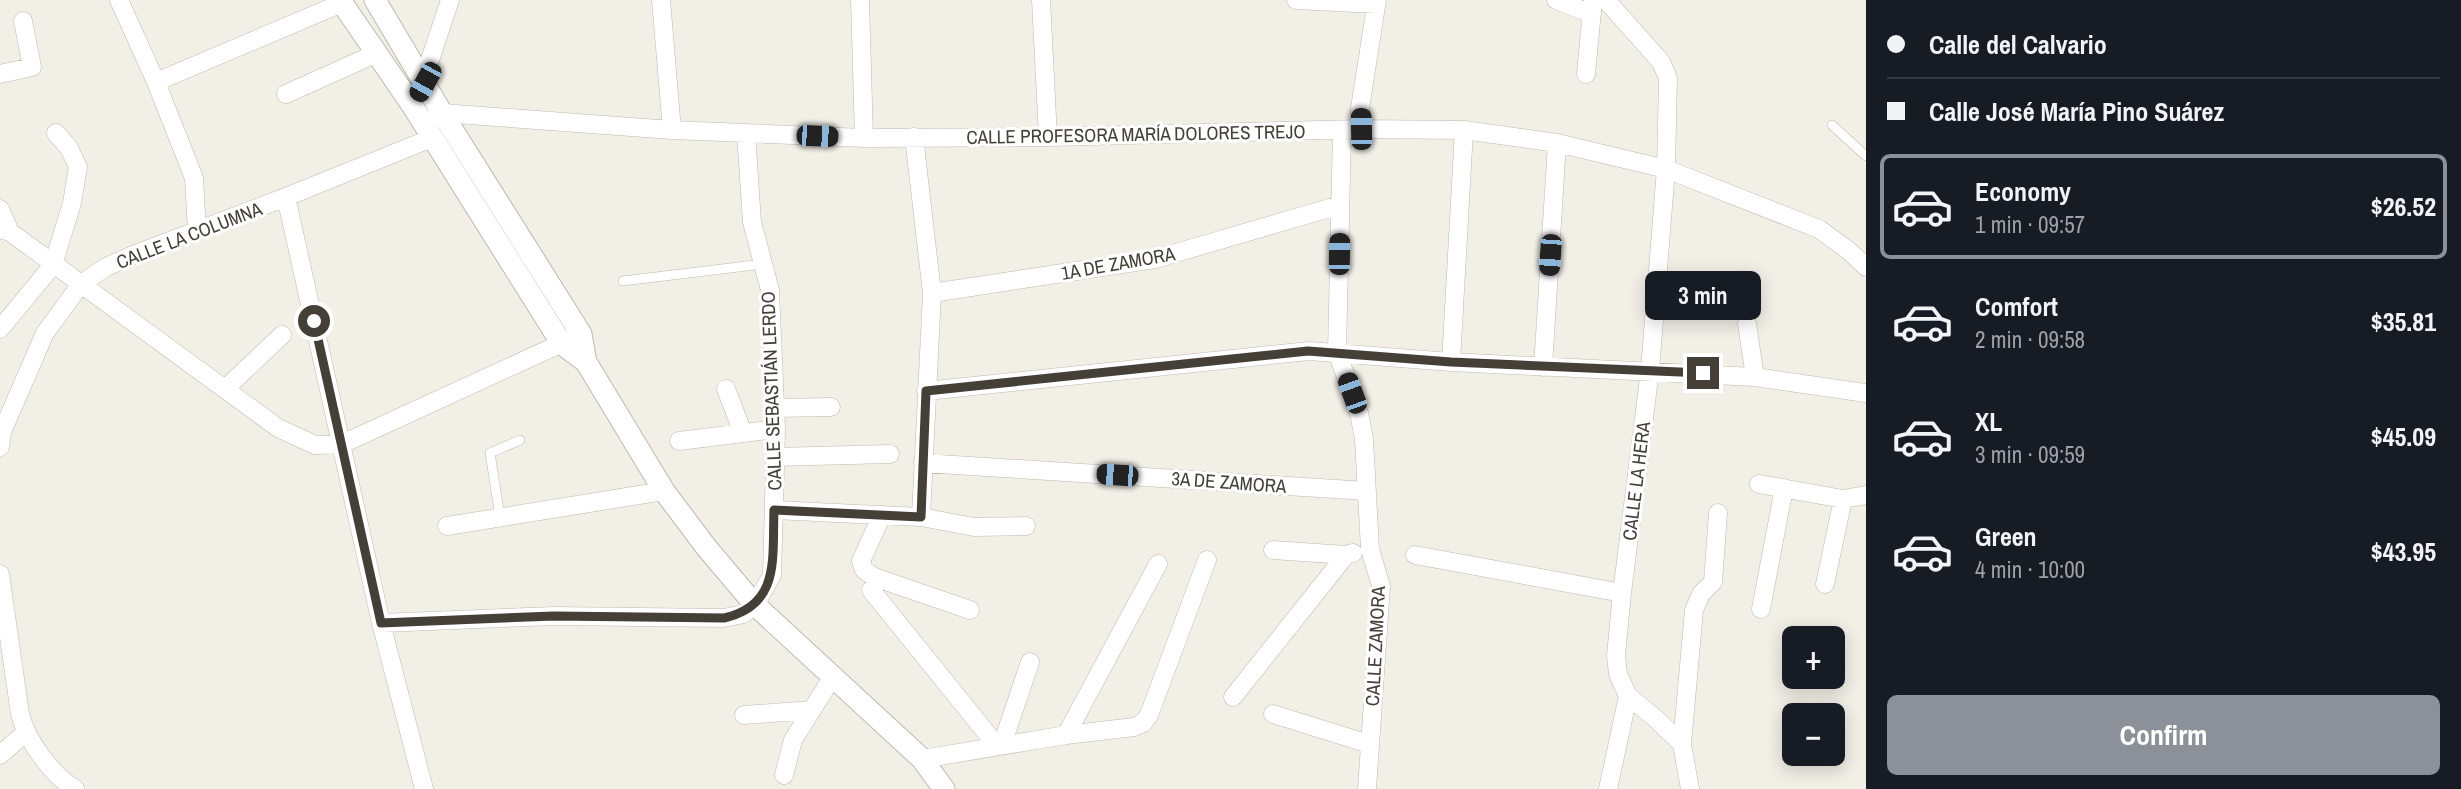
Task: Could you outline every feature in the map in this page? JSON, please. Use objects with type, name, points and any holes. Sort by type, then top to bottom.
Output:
[{"type":"street","points":[[119,0],[156,82],[194,178],[197,230]]},
{"type":"street","points":[[375,0],[425,82],[427,120]]},
{"type":"street","points":[[427,120],[425,82],[450,0]]},
{"type":"street","points":[[662,0],[672,130]]},
{"type":"street","points":[[860,0],[864,138]]},
{"type":"street","points":[[1041,0],[1048,137]]},
{"type":"street","points":[[1299,0],[1377,2],[1360,108],[1361,129]]},
{"type":"street","points":[[1556,0],[1593,7],[1586,74]]},
{"type":"street","name":"CALLE LA HERA","points":[[1606,0],[1661,62],[1668,78],[1666,169],[1650,370],[1616,656],[1618,674],[1628,696]]},
{"type":"street","points":[[156,82],[341,2],[375,54],[427,120],[586,362],[664,491],[755,605],[922,759],[944,789]]},
{"type":"street","points":[[0,74],[32,67],[23,20]]},
{"type":"street","points":[[286,94],[375,54]]},
{"type":"street","name":"CALLE PROFESORA MARÍA DOLORES TREJO","points":[[427,120],[864,138],[1048,137],[1361,129],[1464,130],[1557,144],[1666,169],[1819,229],[1866,267]]},
{"type":"street","name":"CALLE LA COLUMNA","points":[[0,447],[2,432],[45,333],[81,284],[115,263],[286,197],[427,120]]},
{"type":"street","name":"CALLE ZAMORA","points":[[1342,130],[1337,352],[1359,413],[1364,439],[1370,549],[1381,586],[1367,789]]},
{"type":"street","points":[[1451,362],[1464,130]]},
{"type":"street","points":[[0,329],[53,265],[72,202],[78,167],[69,148],[56,132]]},
{"type":"street","name":"CALLE SEBASTIÁN LERDO","points":[[746,134],[752,222],[770,290],[776,429],[772,575],[755,605]]},
{"type":"street","points":[[914,137],[932,293],[921,517]]},
{"type":"street","points":[[1543,367],[1557,144]]},
{"type":"street","points":[[286,197],[381,623],[424,789]]},
{"type":"street","name":"1A DE ZAMORA","points":[[932,293],[1155,259],[1340,205]]},
{"type":"street","points":[[0,209],[5,230],[278,428],[315,445],[342,444],[571,339]]},
{"type":"street","points":[[1747,324],[1755,377]]},
{"type":"street","points":[[225,389],[282,335]]},
{"type":"street","points":[[926,391],[1308,351],[1451,362],[1755,377],[1866,393]]},
{"type":"street","points":[[726,389],[743,433]]},
{"type":"street","points":[[775,408],[831,407]]},
{"type":"street","points":[[679,441],[776,429]]},
{"type":"street","points":[[775,457],[890,454]]},
{"type":"street","name":"3A DE ZAMORA","points":[[923,463],[1367,491]]},
{"type":"street","points":[[1759,484],[1843,499],[1866,495]]},
{"type":"street","points":[[1761,609],[1784,488]]},
{"type":"street","points":[[447,526],[664,491]]},
{"type":"street","points":[[1825,584],[1843,499]]},
{"type":"street","points":[[774,510],[921,517],[974,527],[1026,526]]},
{"type":"street","points":[[1690,789],[1682,744],[1694,610],[1700,594],[1713,582],[1718,513]]},
{"type":"street","points":[[882,515],[861,561],[864,570],[874,577],[970,610]]},
{"type":"street","points":[[1273,550],[1346,555],[1370,549]]},
{"type":"street","points":[[1233,697],[1346,555]]},
{"type":"street","points":[[1415,555],[1622,593]]},
{"type":"street","points":[[922,759],[999,745],[1134,727],[1143,723],[1149,715],[1207,560]]},
{"type":"street","points":[[1066,735],[1158,564]]},
{"type":"street","points":[[0,574],[25,733],[42,756],[75,789]]},
{"type":"street","points":[[871,590],[999,745]]},
{"type":"street","points":[[381,623],[554,616],[724,618],[743,614],[755,605]]},
{"type":"street","points":[[999,745],[1030,662]]},
{"type":"street","points":[[784,775],[793,740],[832,678]]},
{"type":"street","points":[[1608,789],[1628,696],[1682,744]]},
{"type":"street","points":[[744,715],[811,710]]},
{"type":"street","points":[[1273,714],[1369,744]]},
{"type":"street","points":[[0,755],[25,733]]},
{"type":"lane","points":[[1832,125],[1866,156]]},
{"type":"lane","points":[[622,281],[763,264]]},
{"type":"lane","points":[[500,517],[490,453],[520,440]]},
{"type":"route","points":[[314,321],[381,623],[554,616],[724,618],[743,614],[755,605],[772,575],[774,510],[921,517],[926,391],[1308,351],[1451,362],[1703,373]]}]
